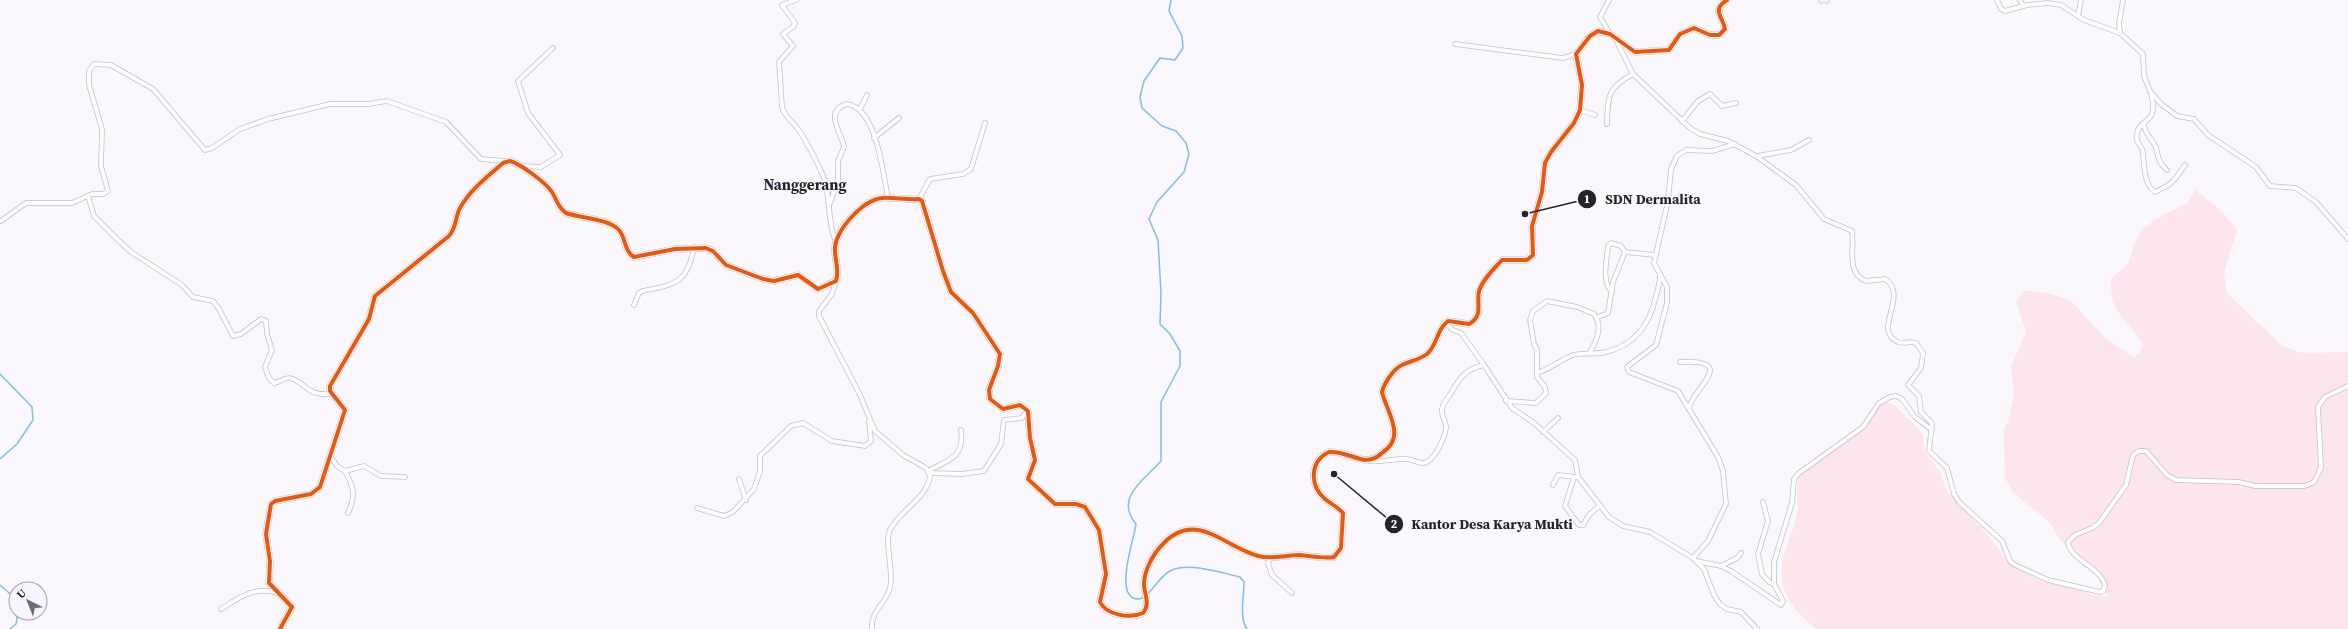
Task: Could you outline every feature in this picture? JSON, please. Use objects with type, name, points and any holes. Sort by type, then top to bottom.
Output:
[{"type":"street","points":[[796,0],[782,5],[795,22],[793,27],[783,34],[793,46],[779,62],[782,107],[784,112],[799,131],[821,172],[830,206],[830,224],[836,242]]},
{"type":"street","points":[[1609,0],[1600,17],[1633,74],[1682,121],[1700,134],[1735,144],[1756,156],[1796,185],[1824,220],[1852,231],[1851,254],[1860,277],[1866,281],[1885,279],[1891,284],[1894,300],[1887,330],[1899,342],[1916,343],[1924,353],[1921,368],[1908,385],[1919,396],[1920,410],[1930,421],[1932,430],[1930,451],[1946,468],[1956,498],[2002,541],[2011,563],[2048,580],[2100,592],[2106,587],[2101,576],[2072,552],[2068,542],[2075,535],[2092,528],[2099,523],[2126,485],[2133,455],[2136,452],[2146,451],[2167,475],[2182,482],[2239,482],[2255,486],[2273,487],[2308,485],[2317,478],[2321,468],[2318,407],[2325,397],[2348,386]]},
{"type":"street","points":[[1455,44],[1563,58],[1576,54],[1595,33],[1602,31],[1638,53],[1669,50],[1680,34],[1694,28],[1710,35],[1719,35],[1725,29],[1718,16],[1720,7],[1727,0]]},
{"type":"street","points":[[1997,0],[2003,10],[2047,2],[2060,5],[2078,16],[2120,33],[2143,54],[2144,76],[2150,91],[2154,109],[2152,115],[2138,130],[2136,138],[2144,152],[2143,163],[2148,186],[2154,191],[2177,179],[2185,165]]},
{"type":"street","points":[[2020,0],[2023,6]]},
{"type":"street","points":[[2078,16],[2081,0]]},
{"type":"street","points":[[2120,33],[2119,24],[2123,0]]},
{"type":"street","points":[[1,221],[26,203],[72,203],[88,196],[103,194],[108,191],[101,166],[102,130],[89,85],[89,72],[94,64],[111,65],[153,90],[205,150],[208,151],[253,123],[330,104],[368,104],[387,101],[446,122],[481,159],[491,161],[507,161],[518,165],[541,167],[560,155],[528,113],[518,81],[553,48]]},
{"type":"street","points":[[1367,460],[1385,451],[1395,438],[1391,413],[1382,392],[1383,386],[1401,366],[1417,360],[1431,350],[1436,343],[1438,331],[1445,323],[1452,320],[1466,324],[1471,323],[1479,313],[1481,288],[1502,260],[1527,260],[1533,255],[1532,226],[1542,192],[1545,163],[1551,152],[1574,123],[1580,110],[1582,85],[1576,54]]},
{"type":"street","points":[[1607,124],[1608,97],[1611,91],[1620,82],[1633,74]]},
{"type":"street","points":[[2150,91],[2172,112],[2181,118],[2194,119],[2208,135],[2256,167],[2270,186],[2295,187],[2311,198],[2348,239]]},
{"type":"street","points":[[1682,121],[1698,101],[1710,94],[1722,106],[1736,103]]},
{"type":"street","points":[[860,109],[867,95]]},
{"type":"street","points":[[830,206],[838,181],[838,161],[844,147],[835,125],[836,114],[839,109],[847,104],[860,109],[870,124],[888,198]]},
{"type":"street","points":[[1580,110],[1595,115]]},
{"type":"street","points":[[874,138],[899,118]]},
{"type":"street","points":[[919,199],[930,179],[963,174],[971,169],[985,123]]},
{"type":"street","points":[[2144,125],[2146,134],[2156,148],[2160,164],[2167,170]]},
{"type":"street","points":[[1756,156],[1791,150],[1809,140]]},
{"type":"street","points":[[1695,559],[1708,541],[1726,500],[1723,471],[1718,456],[1676,389],[1629,372],[1627,369],[1628,365],[1656,345],[1668,296],[1667,287],[1654,263],[1664,218],[1670,169],[1674,160],[1686,150],[1712,151],[1735,144]]},
{"type":"street","points":[[280,629],[292,607],[270,586],[268,578],[270,562],[266,534],[271,506],[275,501],[307,495],[322,485],[330,455],[346,410],[333,394],[330,386],[369,318],[375,296],[449,236],[454,230],[458,211],[465,201],[499,166],[507,161]]},
{"type":"street","points":[[518,165],[550,190],[564,212],[614,225],[621,233],[629,253],[634,257],[694,247],[710,249],[726,265],[768,281],[798,275],[818,288],[836,281]]},
{"type":"street","points":[[88,196],[96,219],[131,252],[182,285],[193,297],[213,301],[219,308],[233,336],[242,334],[261,319],[266,321],[267,334],[272,350],[265,367],[274,383],[287,378],[292,379],[314,393],[333,394]]},
{"type":"street","points":[[919,199],[888,198],[872,201],[859,211],[843,228],[836,242],[835,253],[839,270],[836,281],[832,294],[818,313],[868,416],[881,437],[903,455],[929,472],[962,474],[984,472],[1001,444],[1004,420],[1022,418],[1027,410]]},
{"type":"street","points":[[919,199],[924,207],[943,271],[952,292],[973,313],[1000,354],[998,366],[989,390],[990,399],[1003,409],[1020,405],[1027,410],[1030,416],[1030,438],[1035,460],[1028,479],[1055,504],[1076,504],[1085,507],[1100,530],[1106,580],[1100,598],[1102,605],[1112,612],[1135,615],[1146,610],[1145,578],[1157,550],[1170,538],[1186,529],[1208,532],[1249,553],[1271,558],[1288,556],[1330,558],[1337,556],[1341,548],[1343,513],[1319,492],[1316,484],[1314,468],[1321,457],[1329,452],[1384,462],[1407,459],[1422,463],[1428,461],[1438,447],[1445,431],[1446,426],[1442,410],[1447,399],[1464,372],[1484,365]]},
{"type":"street","points":[[1612,292],[1607,285],[1605,272],[1608,246],[1611,243],[1619,244],[1625,252],[1655,255]]},
{"type":"street","points":[[634,305],[639,294],[643,291],[672,283],[683,278],[690,267],[694,247]]},
{"type":"street","points":[[1596,318],[1608,313],[1613,282],[1625,252]]},
{"type":"street","points":[[1537,373],[1572,356],[1590,352],[1605,353],[1638,337],[1644,330],[1654,305],[1660,285],[1660,275]]},
{"type":"street","points":[[1506,401],[1538,401],[1546,391],[1538,379],[1537,349],[1534,344],[1530,322],[1533,311],[1550,300],[1588,311],[1596,318],[1598,322],[1598,335],[1590,352]]},
{"type":"street","points":[[1445,323],[1453,330],[1460,333],[1484,365],[1506,401],[1517,413],[1534,423],[1575,460],[1576,477],[1565,506],[1579,525],[1583,525],[1591,512],[1599,506]]},
{"type":"street","points":[[1680,362],[1698,361],[1707,367],[1710,373],[1708,380],[1694,396],[1689,408]]},
{"type":"street","points":[[1554,485],[1558,475],[1576,477],[1599,506],[1618,524],[1650,532],[1695,559],[1721,566],[1781,605],[1782,600],[1774,584],[1774,562],[1792,504],[1794,479],[1799,473],[1863,427],[1878,403],[1890,397],[1896,396],[1902,399],[1915,417],[1932,430]]},
{"type":"street","points":[[697,508],[727,515],[746,500],[759,479],[760,456],[791,426],[803,423],[832,441],[865,446],[871,441],[868,416]]},
{"type":"street","points":[[1543,432],[1558,418]]},
{"type":"street","points":[[929,472],[957,455],[962,441],[961,430]]},
{"type":"street","points":[[330,455],[337,466],[345,470],[354,488],[354,496],[348,513]]},
{"type":"street","points":[[345,470],[364,466],[381,476],[405,477]]},
{"type":"street","points":[[872,629],[874,614],[887,596],[890,588],[891,563],[888,544],[890,530],[916,501],[929,482],[929,472]]},
{"type":"street","points":[[739,479],[746,500]]},
{"type":"street","points":[[1763,502],[1768,522],[1758,554],[1762,574],[1769,582],[1774,584]]},
{"type":"street","points":[[1721,566],[1737,558],[1741,553]]},
{"type":"street","points":[[1271,558],[1268,564],[1272,575],[1292,594]]},
{"type":"street","points":[[1695,559],[1707,575],[1714,595],[1720,604],[1727,609],[1741,612],[1757,629]]},
{"type":"street","points":[[221,609],[250,592],[265,589],[278,593]]},
{"type":"shaded area","points":[[2195,190],[2221,210],[2237,230],[2224,272],[2227,293],[2282,346],[2302,353],[2348,352],[2348,629],[1816,629],[1811,625],[1797,611],[1789,600],[1782,578],[1785,550],[1797,514],[1797,489],[1799,479],[1805,470],[1813,466],[1859,432],[1878,406],[1885,402],[1894,405],[1916,426],[1923,435],[1925,453],[1939,470],[1948,493],[1956,498],[1959,504],[1987,534],[2002,554],[2024,573],[2043,582],[2075,588],[2092,595],[2108,596],[2092,567],[2071,552],[2059,538],[2051,524],[2013,492],[2005,478],[2004,429],[2008,422],[2014,393],[2011,367],[2026,332],[2016,301],[2024,291],[2061,297],[2073,303],[2105,338],[2134,357],[2140,352],[2143,344],[2115,307],[2112,296],[2111,278],[2129,263],[2133,247],[2141,231],[2154,220],[2187,203]]},
{"type":"waterway","points":[[1145,597],[1139,599],[1133,598],[1128,593],[1126,585],[1127,564],[1136,524],[1130,515],[1128,506],[1134,490],[1161,461],[1161,402],[1180,366],[1180,351],[1170,334],[1160,324],[1161,293],[1158,240],[1149,219],[1157,202],[1184,172],[1189,154],[1186,143],[1176,131],[1162,126],[1142,108],[1140,97],[1144,81],[1160,58],[1175,60],[1183,48],[1182,36],[1169,11],[1171,0]]},
{"type":"waterway","points":[[0,374],[32,407],[33,420],[17,444],[0,459]]},
{"type":"waterway","points":[[1148,594],[1165,574],[1179,568],[1187,567],[1206,569],[1240,577],[1244,582],[1242,607],[1243,619],[1247,629]]},
{"type":"waterway","points":[[0,585],[8,592]]},
{"type":"waterway","points":[[10,629],[16,624],[17,621]]},
{"type":"cycle path","points":[[280,629],[292,607],[269,583],[270,561],[266,534],[271,504],[275,501],[311,494],[320,487],[345,410],[330,391],[330,386],[369,319],[375,296],[449,236],[452,233],[457,215],[464,201],[503,163],[510,161],[533,174],[544,184],[552,192],[561,209],[566,213],[602,221],[615,226],[621,233],[628,251],[634,257],[675,249],[706,248],[713,251],[726,265],[763,279],[774,281],[798,275],[818,289],[836,281],[837,268],[835,247],[837,240],[846,224],[859,210],[867,204],[882,198],[919,199],[922,201],[943,271],[951,292],[973,313],[1000,354],[998,366],[989,390],[990,399],[1003,409],[1020,405],[1028,411],[1030,438],[1035,460],[1028,479],[1055,504],[1076,504],[1085,507],[1099,530],[1106,574],[1100,602],[1107,610],[1113,613],[1125,616],[1143,613],[1147,606],[1144,579],[1155,553],[1174,535],[1186,530],[1198,530],[1209,533],[1245,551],[1263,557],[1300,555],[1321,558],[1334,557],[1341,548],[1343,513],[1325,499],[1316,487],[1314,480],[1315,467],[1318,461],[1329,452],[1367,460],[1378,456],[1389,447],[1393,440],[1393,424],[1382,392],[1389,377],[1399,367],[1427,354],[1431,350],[1441,329],[1448,321],[1469,324],[1474,321],[1478,313],[1478,296],[1483,282],[1502,260],[1527,260],[1533,255],[1532,226],[1542,192],[1545,163],[1551,152],[1574,123],[1580,110],[1582,85],[1576,54],[1590,36],[1598,31],[1610,34],[1635,52],[1669,50],[1680,34],[1694,28],[1710,35],[1719,35],[1725,29],[1719,14],[1719,10],[1722,4],[1727,0]]},
{"type":"place","name":"SDN Dermalita","points":[[1525,214]]},
{"type":"place","name":"Kantor Desa Karya Mukti","points":[[1334,474]]},
{"type":"district","name":"Nanggerang","points":[[805,185]]}]
